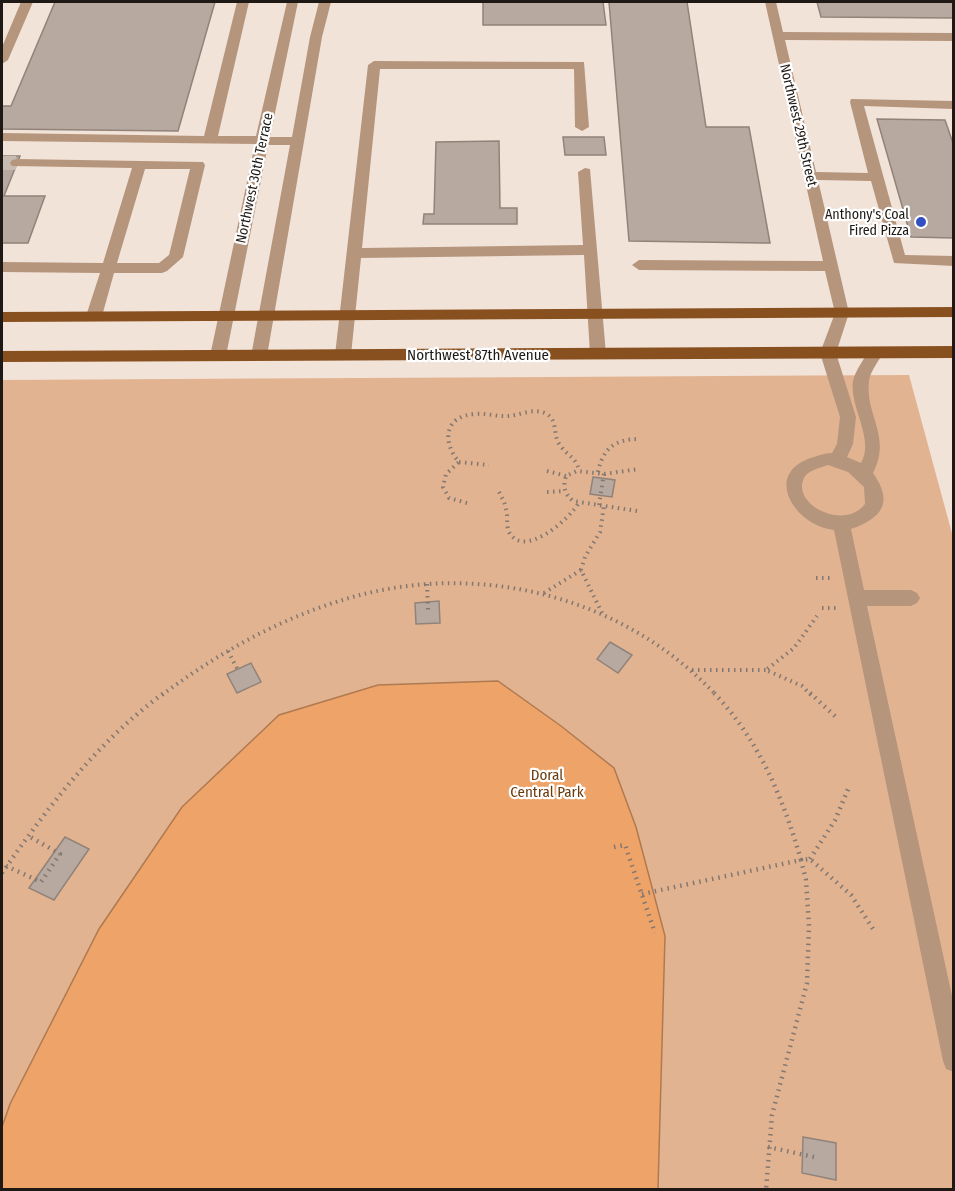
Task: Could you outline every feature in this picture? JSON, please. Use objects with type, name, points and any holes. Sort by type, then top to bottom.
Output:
[{"type":"main road","points":[[2,317],[954,312]]},
{"type":"main road","name":"Northwest 87th Avenue","points":[[2,357],[954,352]]},
{"type":"street","points":[[2,60],[27,2]]},
{"type":"street","points":[[210,140],[243,2]]},
{"type":"street","name":"Northwest 30th Terrace","points":[[218,356],[293,2]]},
{"type":"street","points":[[259,356],[297,141],[325,2]]},
{"type":"street","name":"Northwest 29th Street","points":[[770,2],[842,313]]},
{"type":"street","points":[[778,36],[954,37]]},
{"type":"street","points":[[343,355],[374,65],[580,65],[582,127]]},
{"type":"street","points":[[954,105],[856,102],[899,260],[954,261]]},
{"type":"street","points":[[2,137],[297,141]]},
{"type":"street","points":[[2,267],[157,269],[168,265],[176,258],[198,165],[17,163]]},
{"type":"street","points":[[94,316],[140,164]]},
{"type":"street","points":[[585,172],[598,354]]},
{"type":"street","points":[[810,176],[877,177]]},
{"type":"street","points":[[354,253],[590,250]]},
{"type":"street","points":[[639,264],[831,266]]},
{"type":"street","points":[[837,460],[845,444],[848,417],[828,353],[842,313]]},
{"type":"street","points":[[864,474],[872,459],[873,446],[862,396],[861,380],[876,352]]},
{"type":"street","points":[[837,460],[854,466],[864,474],[872,483],[876,494],[875,504],[860,520],[842,523],[820,519],[799,503],[794,493],[793,482],[797,473],[804,465],[815,461],[837,460]]},
{"type":"street","points":[[842,523],[850,603],[954,1061]]},
{"type":"street","points":[[850,603],[911,598]]},
{"type":"path","points":[[489,465],[459,462],[448,450],[446,441],[450,429],[460,419],[478,414],[511,416],[537,412],[546,414],[554,422],[557,441],[576,459],[579,470]]},
{"type":"path","points":[[598,472],[600,456],[608,447],[619,441],[640,439]]},
{"type":"path","points":[[459,462],[444,474],[442,488],[452,501],[467,503]]},
{"type":"path","points":[[547,471],[567,476],[579,470],[604,473],[622,469],[639,469]]},
{"type":"path","points":[[598,505],[604,473]]},
{"type":"path","points":[[567,476],[563,487],[567,496],[579,502],[637,511]]},
{"type":"path","points":[[546,492],[564,491]]},
{"type":"path","points":[[500,492],[506,507],[509,532],[519,540],[530,542],[541,539],[569,518],[579,502]]},
{"type":"path","points":[[544,593],[581,570],[585,557],[600,532],[604,506]]},
{"type":"path","points":[[581,570],[602,613]]},
{"type":"path","points":[[816,578],[837,578]]},
{"type":"path","points":[[2,873],[27,836],[75,775],[114,736],[186,677],[228,651],[295,618],[340,601],[387,589],[427,584],[474,583],[544,593],[602,613],[662,646],[692,670],[731,712],[761,756],[778,791],[801,860],[806,880],[809,926],[807,984],[778,1089],[768,1147],[766,1190]]},
{"type":"path","points":[[427,584],[428,611]]},
{"type":"path","points":[[822,608],[850,603]]},
{"type":"path","points":[[766,670],[794,648],[818,616]]},
{"type":"path","points":[[228,651],[239,672]]},
{"type":"path","points":[[692,670],[766,670],[801,686],[836,717]]},
{"type":"path","points":[[810,859],[835,820],[849,787]]},
{"type":"path","points":[[6,866],[41,882],[60,854],[27,836]]},
{"type":"path","points":[[614,847],[625,844],[655,933]]},
{"type":"path","points":[[642,894],[750,869],[810,859],[851,895],[875,932]]},
{"type":"path","points":[[768,1147],[814,1157]]},
{"type":"green space","name":"Doral Central Park","points":[[909,375],[953,537],[953,1189],[2,1189],[2,380]]},
{"type":"shaded area","points":[[498,681],[614,768],[636,827],[665,936],[658,1189],[2,1189],[2,1127],[10,1104],[99,929],[182,807],[279,715],[378,685]]},
{"type":"building","points":[[55,2],[215,2],[178,131],[2,129],[2,106],[11,106]]},
{"type":"building","points":[[483,2],[603,2],[606,25],[483,25]]},
{"type":"building","points":[[609,2],[687,2],[706,127],[749,127],[770,243],[629,241]]},
{"type":"building","points":[[817,2],[954,2],[954,18],[821,17]]},
{"type":"building","points":[[877,119],[945,120],[954,146],[954,238],[911,237]]},
{"type":"building","points":[[563,137],[604,137],[606,155],[565,155]]},
{"type":"building","points":[[499,141],[500,208],[517,208],[517,224],[423,224],[424,214],[434,214],[436,142]]},
{"type":"building","points":[[2,156],[20,156],[4,196],[45,196],[28,243],[2,243]]},
{"type":"building","points":[[593,477],[615,480],[612,497],[590,494]]},
{"type":"building","points":[[439,601],[440,623],[416,624],[415,603]]},
{"type":"building","points":[[610,642],[632,655],[618,673],[597,659]]},
{"type":"building","points":[[251,663],[261,682],[237,693],[227,674]]},
{"type":"building","points":[[65,837],[89,849],[54,900],[29,888]]},
{"type":"building","points":[[803,1137],[836,1143],[836,1180],[802,1173]]},
{"type":"tunnel","points":[[2,163],[17,163]]},
{"type":"place","name":"Anthony's Coal Fired Pizza","points":[[921,222]]}]
